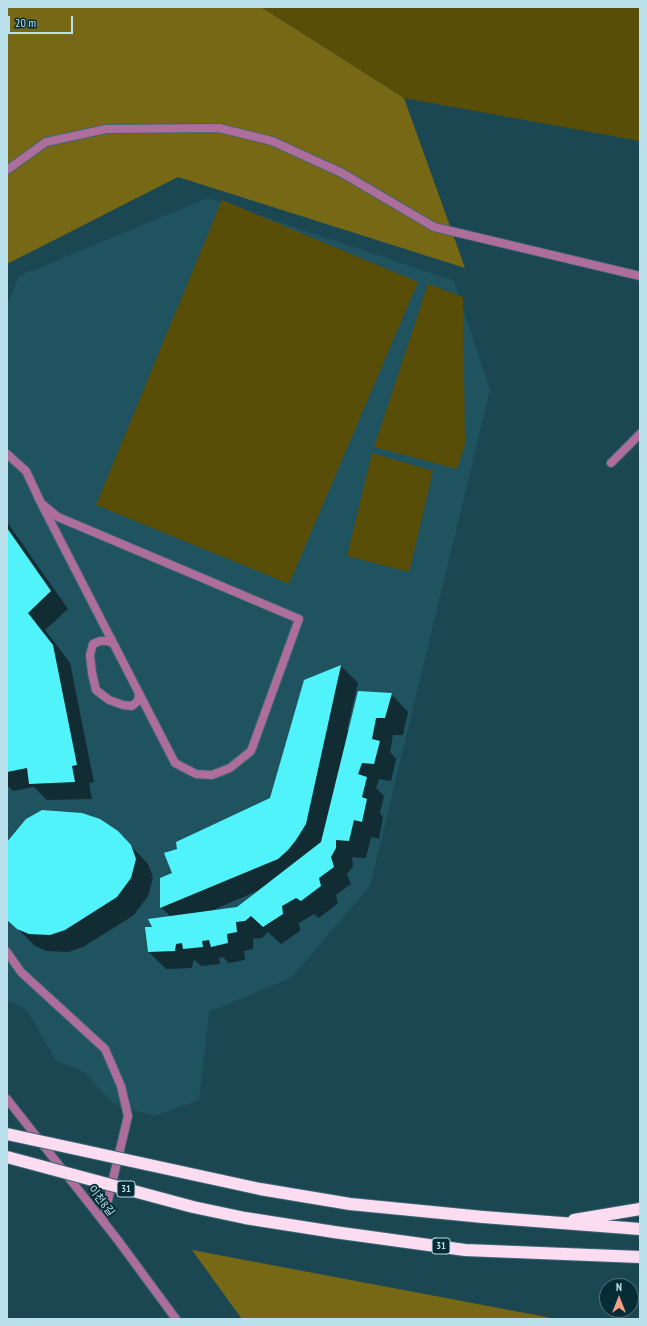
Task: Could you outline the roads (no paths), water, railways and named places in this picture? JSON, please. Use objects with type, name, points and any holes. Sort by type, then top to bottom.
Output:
[{"type":"highway","points":[[7,1134],[260,1189],[350,1204],[483,1217],[640,1229]]},
{"type":"highway","name":"31","points":[[7,1157],[193,1207],[245,1218],[465,1250],[640,1257]]},
{"type":"highway","points":[[556,1223],[640,1209]]},
{"type":"street","points":[[7,170],[46,142],[106,129],[219,128],[272,141],[342,173],[434,227],[640,276]]},
{"type":"street","points":[[611,463],[640,434]]},
{"type":"street","points":[[7,454],[26,471],[41,503],[175,762],[196,774],[212,775],[230,768],[251,751],[299,619],[58,517],[41,503]]},
{"type":"street","points":[[113,643],[100,641],[93,644],[90,655],[96,690],[109,700],[123,705],[132,706],[138,701],[139,694]]},
{"type":"street","points":[[7,952],[21,972],[105,1049],[121,1086],[128,1116],[103,1221]]},
{"type":"street","name":"이천8길","points":[[7,1099],[103,1221],[176,1319]]}]
